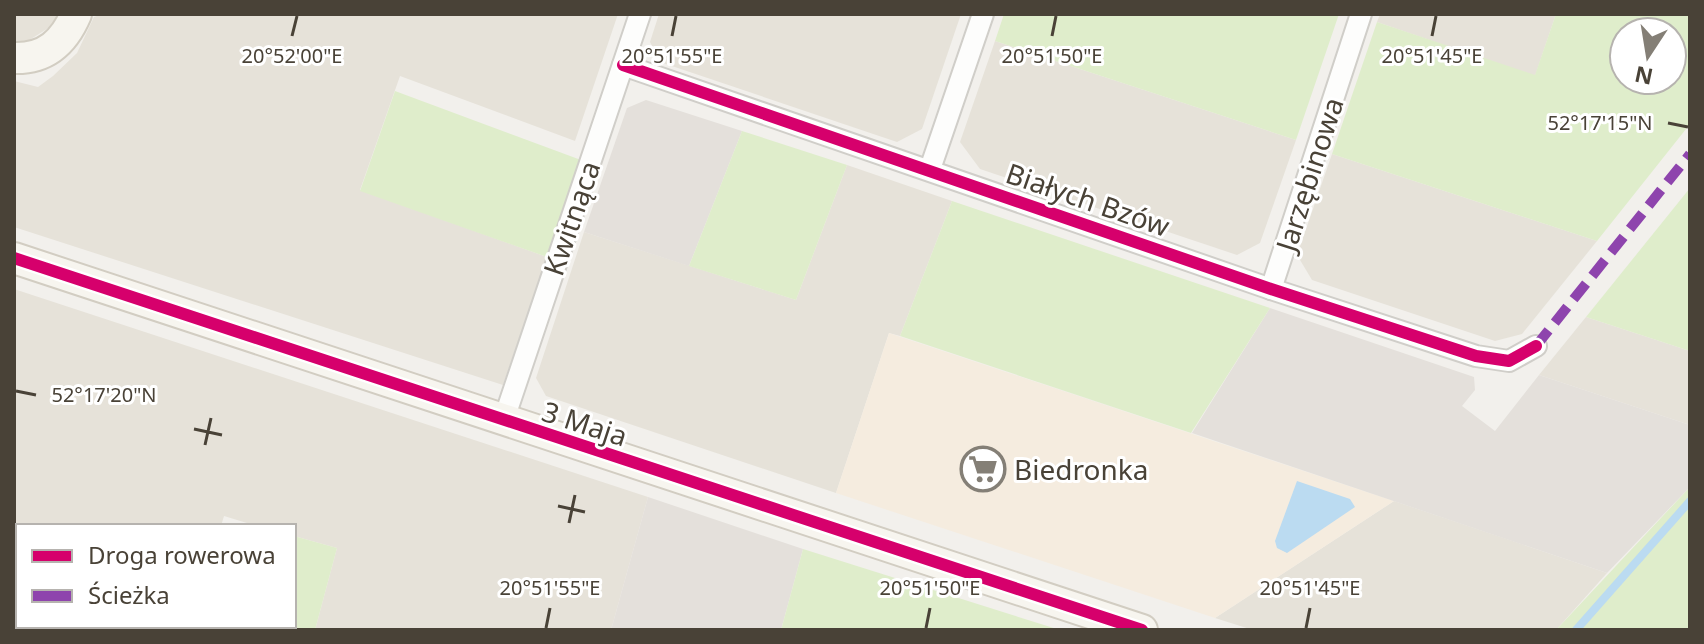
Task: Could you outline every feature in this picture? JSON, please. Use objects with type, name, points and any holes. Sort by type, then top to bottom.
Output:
[{"type":"street","points":[[14,58],[41,55],[54,48],[76,14]]},
{"type":"street","name":"Kwitnąca","points":[[503,422],[640,14]]},
{"type":"street","points":[[930,169],[983,14]]},
{"type":"street","name":"Jarzębinowa","points":[[1271,289],[1361,14]]},
{"type":"street","name":"Białych Bzów","points":[[623,65],[1271,289],[1485,358],[1509,361],[1536,346]]},
{"type":"street","name":"3 Maja","points":[[14,258],[503,422],[1142,630]]},
{"type":"shaded area","points":[[14,14],[61,14],[58,22],[26,42],[14,41]]},
{"type":"shaded area","points":[[102,14],[618,14],[575,141],[400,76],[360,190],[547,257],[503,385],[14,227],[14,81],[38,87],[53,76],[77,53],[94,17]]},
{"type":"shaded area","points":[[659,14],[961,14],[922,129],[897,142],[660,62],[650,42]]},
{"type":"shaded area","points":[[1380,14],[1556,14],[1535,76],[1377,22]]},
{"type":"shaded area","points":[[995,41],[1296,140],[1260,243],[1237,255],[980,169],[960,142]]},
{"type":"shaded area","points":[[646,100],[742,131],[689,266],[584,232],[627,108]]},
{"type":"shaded area","points":[[1332,154],[1597,241],[1522,334],[1495,341],[1312,280],[1297,255]]},
{"type":"shaded area","points":[[847,165],[952,201],[900,336],[889,333],[836,493],[546,396],[536,378],[584,232],[796,300]]},
{"type":"shaded area","points":[[14,289],[648,497],[611,630],[315,630],[337,548],[296,537],[296,524],[250,524],[224,516],[222,524],[16,524],[16,628],[188,628],[14,630]]},
{"type":"shaded area","points":[[1270,308],[1474,377],[1475,390],[1462,406],[1495,431],[1539,375],[1690,425],[1690,487],[1607,573],[1192,433]]},
{"type":"shaded area","points":[[1586,317],[1690,351],[1690,425],[1539,375]]},
{"type":"shaded area","points":[[889,333],[1394,501],[1215,618],[836,493]]},
{"type":"shaded area","points":[[648,497],[803,549],[781,630],[611,630]]},
{"type":"shaded area","points":[[1394,501],[1607,573],[1556,630],[1253,630],[1215,618]]},
{"type":"green space","points":[[1004,14],[1339,14],[1296,140],[995,41]]},
{"type":"green space","points":[[1556,14],[1690,14],[1690,124],[1597,241],[1332,154],[1377,22],[1535,75]]},
{"type":"green space","points":[[395,91],[581,160],[547,257],[360,191]]},
{"type":"green space","points":[[742,131],[847,165],[796,300],[689,266]]},
{"type":"green space","points":[[1690,188],[1690,351],[1586,317]]},
{"type":"green space","points":[[952,201],[1270,308],[1191,433],[900,336]]},
{"type":"green space","points":[[1690,487],[1690,630],[1556,630]]},
{"type":"green space","points":[[296,537],[337,548],[315,630],[187,630],[296,628]]},
{"type":"green space","points":[[803,549],[1060,630],[781,630]]},
{"type":"water","points":[[1297,481],[1350,499],[1355,507],[1287,553],[1277,548],[1275,541]]},
{"type":"waterway","points":[[1576,630],[1690,501]]},
{"type":"marked path","points":[[1536,346],[1690,154]]},
{"type":"cycle path","points":[[623,65],[1271,289],[1476,356],[1509,361],[1536,346]]},
{"type":"cycle path","points":[[14,258],[1142,630]]},
{"type":"place","name":"Biedronka","points":[[983,469]]}]
